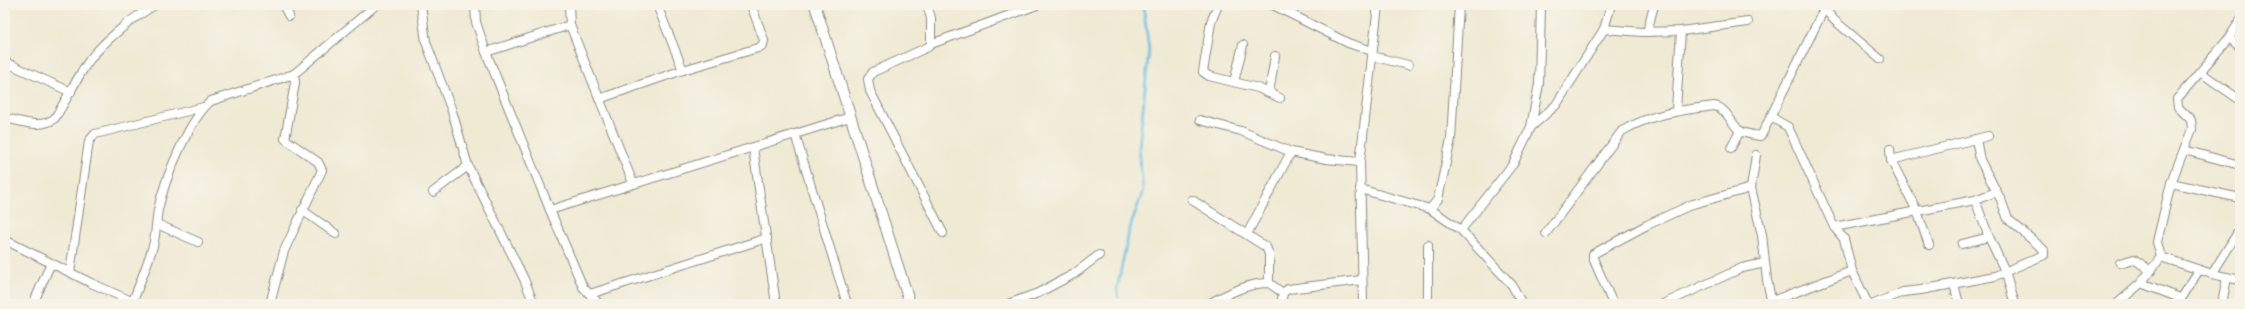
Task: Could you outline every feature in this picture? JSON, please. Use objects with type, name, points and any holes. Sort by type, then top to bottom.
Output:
[{"type":"street","points":[[5,118],[36,124],[49,123],[55,118],[84,67],[120,30],[155,5]]},
{"type":"street","points":[[283,5],[290,16]]},
{"type":"street","points":[[5,240],[134,303],[153,246],[158,211],[172,168],[195,120],[204,107],[211,101],[294,74],[376,5]]},
{"type":"street","points":[[421,5],[426,42],[452,110],[468,166],[524,279],[534,304]]},
{"type":"street","points":[[475,5],[476,22],[486,52],[550,210],[582,287],[599,304]]},
{"type":"street","points":[[569,5],[570,24],[633,183]]},
{"type":"street","points":[[657,5],[683,70]]},
{"type":"street","points":[[599,99],[683,70],[758,48],[763,45],[764,40],[751,5]]},
{"type":"street","points":[[815,5],[910,304]]},
{"type":"street","points":[[927,5],[931,18],[932,44]]},
{"type":"street","points":[[943,233],[870,91],[868,79],[873,72],[932,44],[1037,5]]},
{"type":"street","points":[[1218,5],[1211,22],[1203,72],[1269,93],[1280,98]]},
{"type":"street","points":[[1273,5],[1372,54],[1408,65]]},
{"type":"street","points":[[1362,304],[1360,162],[1378,5]]},
{"type":"street","points":[[1430,209],[1438,199],[1451,139],[1459,5]]},
{"type":"street","points":[[1461,230],[1513,164],[1531,127],[1540,84],[1541,5]]},
{"type":"street","points":[[1531,127],[1556,105],[1604,29],[1611,5]]},
{"type":"street","points":[[1647,32],[1654,5]]},
{"type":"street","points":[[1816,5],[1825,6]]},
{"type":"street","points":[[1825,6],[1834,20],[1880,59]]},
{"type":"street","points":[[1546,233],[1622,131],[1638,122],[1676,110],[1719,107],[1740,130],[1760,136],[1771,117],[1825,6]]},
{"type":"street","points":[[2161,257],[2157,242],[2171,183],[2184,150],[2192,123],[2191,120],[2178,107],[2178,99],[2230,38],[2240,21]]},
{"type":"street","points":[[1604,29],[1647,32],[1681,31],[1748,22]]},
{"type":"street","points":[[486,52],[570,24]]},
{"type":"street","points":[[1676,110],[1681,31]]},
{"type":"street","points":[[2230,38],[2240,47]]},
{"type":"street","points":[[1234,82],[1243,45]]},
{"type":"street","points":[[1269,93],[1275,56]]},
{"type":"street","points":[[5,62],[71,92]]},
{"type":"street","points":[[2200,72],[2240,100]]},
{"type":"street","points":[[270,304],[284,251],[322,170],[318,162],[285,139],[295,83],[294,74]]},
{"type":"street","points":[[70,272],[89,141],[92,136],[204,107]]},
{"type":"street","points":[[550,210],[633,183],[753,148],[850,117]]},
{"type":"street","points":[[1771,117],[1788,127],[1834,227],[1844,239],[1852,271],[1868,304]]},
{"type":"street","points":[[1200,120],[1241,131],[1291,152],[1326,159],[1360,162]]},
{"type":"street","points":[[1731,148],[1740,130]]},
{"type":"street","points":[[795,134],[847,304]]},
{"type":"street","points":[[1891,160],[1988,136]]},
{"type":"street","points":[[1874,304],[1911,290],[1995,276],[2044,255],[2045,252],[2008,220],[2001,200],[1980,160],[1976,139]]},
{"type":"street","points":[[753,148],[776,304]]},
{"type":"street","points":[[1890,149],[1891,160],[1917,211],[1929,245]]},
{"type":"street","points":[[2184,150],[2240,165]]},
{"type":"street","points":[[1247,234],[1291,152]]},
{"type":"street","points":[[1756,155],[1751,188],[1762,235],[1772,302],[1852,271]]},
{"type":"street","points":[[433,192],[468,166]]},
{"type":"street","points":[[2171,183],[2240,198]]},
{"type":"street","points":[[1613,304],[1593,258],[1593,254],[1693,204],[1751,188]]},
{"type":"street","points":[[1360,189],[1430,209],[1461,230],[1512,285],[1522,304]]},
{"type":"street","points":[[1834,227],[1975,200],[1996,192]]},
{"type":"street","points":[[1192,200],[1266,247],[1269,254],[1270,282],[1283,293]]},
{"type":"street","points":[[1975,200],[1989,237],[2005,271],[2015,304]]},
{"type":"street","points":[[302,210],[336,234]]},
{"type":"street","points":[[157,224],[198,242]]},
{"type":"street","points":[[2212,274],[2240,229]]},
{"type":"street","points":[[1962,244],[1989,237]]},
{"type":"street","points":[[590,294],[767,238]]},
{"type":"street","points":[[1425,304],[1428,298],[1428,245]]},
{"type":"street","points":[[1008,304],[1038,293],[1074,274],[1099,255]]},
{"type":"street","points":[[2161,257],[2212,274],[2240,280]]},
{"type":"street","points":[[2118,304],[2141,284],[2161,257]]},
{"type":"street","points":[[2120,264],[2130,259],[2151,271]]},
{"type":"street","points":[[33,304],[51,263]]},
{"type":"street","points":[[1663,304],[1742,268],[1765,263]]},
{"type":"street","points":[[2141,284],[2179,301],[2199,270]]},
{"type":"street","points":[[2222,304],[2226,278]]},
{"type":"street","points":[[1281,304],[1283,293],[1288,289],[1362,280]]},
{"type":"street","points":[[1208,304],[1238,290],[1270,282]]},
{"type":"street","points":[[1954,284],[1959,304]]},
{"type":"waterway","points":[[1119,304],[1117,289],[1129,231],[1143,191],[1139,148],[1149,50],[1143,5]]}]
